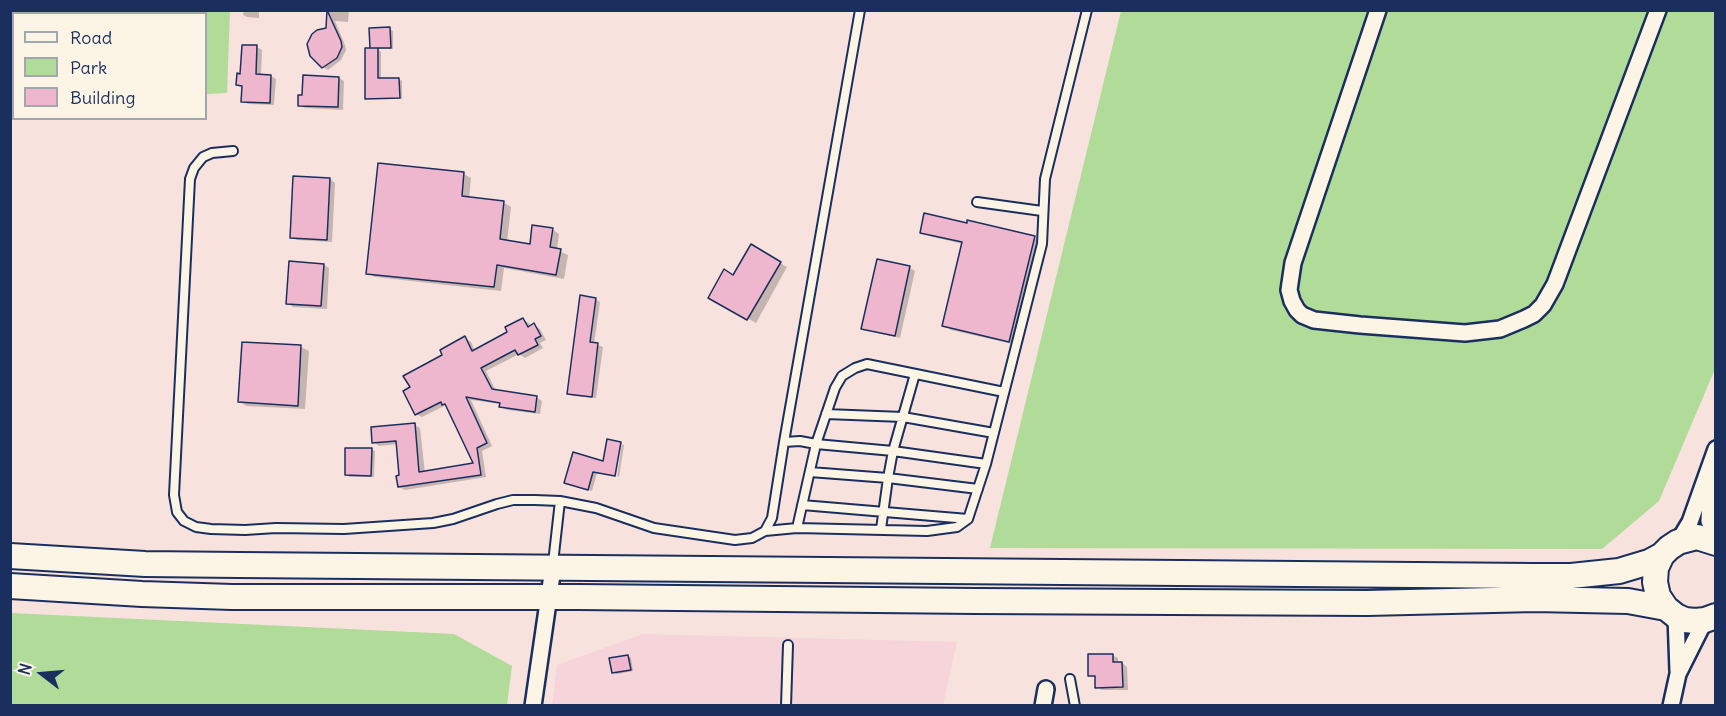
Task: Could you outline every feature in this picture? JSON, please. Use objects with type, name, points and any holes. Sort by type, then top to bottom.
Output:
[{"type":"main road","points":[[10,556],[157,564],[1571,576],[1619,571],[1648,562],[1697,537],[1716,541]]},
{"type":"main road","points":[[1670,549],[1656,568],[1654,582],[1658,596],[1671,612]]},
{"type":"main road","points":[[10,586],[232,597],[549,597],[1286,603],[1567,599],[1628,601],[1671,612],[1685,620],[1710,618]]},
{"type":"street","points":[[1378,10],[1293,263],[1289,290],[1297,310],[1314,320],[1360,326],[1465,333],[1500,329],[1534,314],[1543,305],[1555,284],[1658,10]]},
{"type":"street","points":[[1713,457],[1709,522],[1716,541]]},
{"type":"street","points":[[1670,549],[1690,522],[1713,457]]},
{"type":"street","points":[[533,705],[553,568]]},
{"type":"street","points":[[1671,612],[1678,674]]},
{"type":"street","points":[[1671,705],[1678,674],[1710,618]]},
{"type":"street","points":[[1043,705],[1046,689]]},
{"type":"lane","points":[[765,531],[772,518],[860,10]]},
{"type":"lane","points":[[233,151],[212,153],[202,158],[194,168],[190,179],[174,495],[177,512],[184,521],[196,527],[222,529],[344,529],[433,523],[513,500],[560,501],[596,508],[654,528],[735,540],[752,538],[765,531],[796,528],[927,531],[957,527],[968,519],[986,464],[1042,244],[1045,179],[1087,10]]},
{"type":"lane","points":[[977,202],[1042,211]]},
{"type":"lane","points":[[796,528],[816,444],[835,388],[842,376],[867,364],[1004,392]]},
{"type":"lane","points":[[881,529],[893,451],[915,374]]},
{"type":"lane","points":[[826,414],[903,417],[994,433]]},
{"type":"lane","points":[[784,442],[893,451],[986,464]]},
{"type":"lane","points":[[810,472],[888,478],[978,489]]},
{"type":"lane","points":[[553,568],[560,501]]},
{"type":"lane","points":[[802,505],[968,519]]},
{"type":"lane","points":[[786,705],[788,645]]},
{"type":"lane","points":[[1070,679],[1075,705]]},
{"type":"shaded area","points":[[643,634],[957,642],[943,705],[552,706],[557,665]]},
{"type":"green space","points":[[10,11],[230,11],[227,93],[207,94],[207,12],[12,12],[11,96]]},
{"type":"green space","points":[[1121,11],[1715,11],[1715,369],[1659,501],[1602,549],[990,548]]},
{"type":"green space","points":[[11,613],[454,634],[512,666],[507,705],[11,705]]},
{"type":"building","points":[[327,10],[342,47],[337,58],[322,68],[310,56],[307,44],[312,34],[326,28]]},
{"type":"building","points":[[390,27],[391,48],[378,48],[378,78],[399,78],[400,98],[365,99],[365,48],[370,48],[369,28]]},
{"type":"building","points":[[242,45],[257,45],[256,74],[271,75],[270,103],[241,102],[242,86],[236,85],[237,73],[240,74]]},
{"type":"building","points":[[303,75],[339,77],[338,107],[298,106],[298,95],[302,95]]},
{"type":"building","points":[[378,163],[464,172],[462,196],[504,201],[500,239],[530,244],[532,225],[553,228],[550,247],[561,249],[556,275],[497,265],[494,287],[366,274]]},
{"type":"building","points":[[293,176],[330,178],[327,240],[290,238]]},
{"type":"building","points":[[924,213],[967,223],[967,220],[1035,236],[1009,342],[942,326],[962,242],[920,233]]},
{"type":"building","points":[[751,244],[781,262],[747,320],[708,298],[724,269],[733,275]]},
{"type":"building","points":[[877,259],[910,266],[895,336],[861,329]]},
{"type":"building","points":[[289,261],[324,264],[321,306],[286,304]]},
{"type":"building","points":[[580,295],[596,298],[590,342],[598,343],[592,397],[567,394]]},
{"type":"building","points":[[523,318],[528,327],[534,323],[541,336],[535,339],[538,345],[518,355],[515,350],[481,368],[492,389],[537,396],[535,412],[499,407],[500,403],[466,397],[487,443],[477,448],[481,475],[398,487],[396,441],[372,443],[371,427],[415,423],[419,472],[473,463],[445,404],[442,405],[441,402],[415,415],[403,391],[410,387],[403,376],[442,355],[440,350],[465,336],[472,351],[507,332],[505,327]]},
{"type":"building","points":[[242,342],[301,345],[298,406],[238,402]]},
{"type":"building","points":[[607,439],[621,442],[615,476],[593,472],[588,490],[564,483],[573,452],[603,461]]},
{"type":"building","points":[[345,448],[372,448],[371,476],[345,475]]},
{"type":"building","points":[[1088,654],[1113,654],[1113,662],[1122,662],[1123,687],[1095,688],[1095,676],[1088,676]]},
{"type":"building","points":[[628,655],[631,670],[612,673],[609,658]]}]
